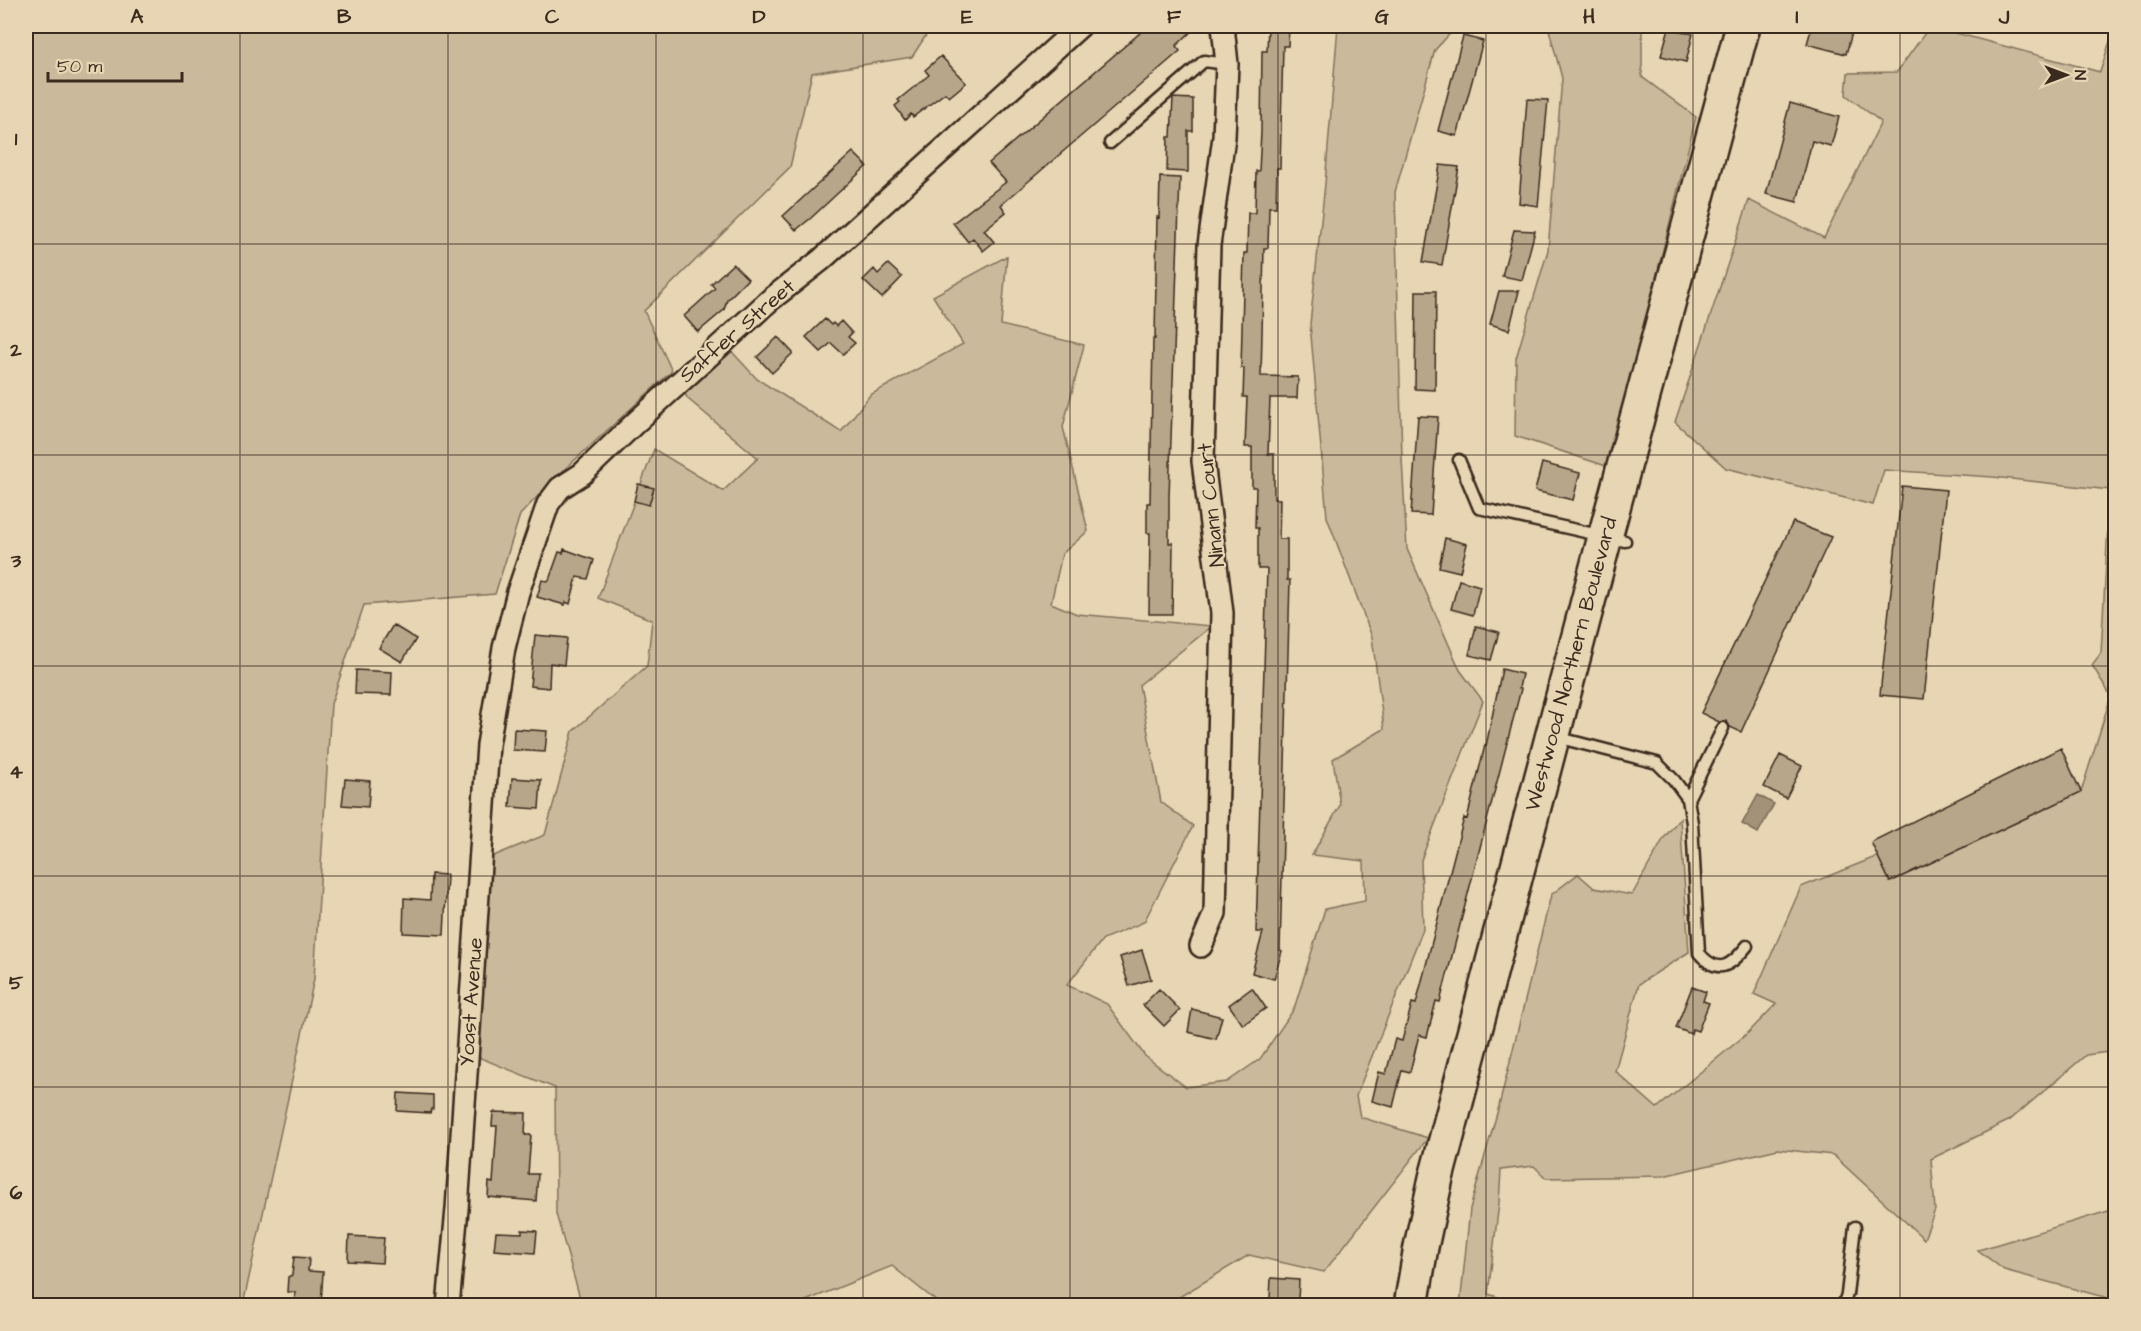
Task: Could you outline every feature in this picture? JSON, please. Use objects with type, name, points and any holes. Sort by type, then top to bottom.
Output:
[{"type":"main road","name":"Westwood Northern Boulevard","points":[[1411,1305],[1420,1247],[1436,1178],[1562,738],[1615,539],[1743,26]]},
{"type":"main road","name":"Westwood Northern Boulevard","points":[[1615,539],[1763,26]]},
{"type":"main road","name":"Westwood Northern Boulevard","points":[[1434,1305],[1441,1246],[1467,1130],[1562,738]]},
{"type":"street","name":"Saffer Street","points":[[495,698],[504,648],[518,592],[548,504],[560,488],[582,474],[770,300],[821,260],[1080,26]]},
{"type":"street","name":"Ninann Court","points":[[1201,946],[1215,913],[1222,613],[1203,461],[1209,245],[1224,137],[1227,64],[1223,26]]},
{"type":"street","name":"Yoast Avenue","points":[[448,1305],[457,1209],[488,745],[495,698]]},
{"type":"lane","points":[[1110,143],[1204,61],[1227,64]]},
{"type":"lane","points":[[1459,460],[1479,508],[1615,539]]},
{"type":"lane","points":[[1688,799],[1723,728]]},
{"type":"lane","points":[[1562,738],[1657,763],[1674,780],[1688,799],[1692,823],[1699,953],[1707,963],[1723,966],[1734,962],[1747,946]]},
{"type":"lane","points":[[1843,1305],[1847,1294],[1855,1227]]},
{"type":"shaded area","points":[[26,26],[932,26],[912,57],[812,73],[790,167],[644,311],[672,371],[554,479],[520,515],[495,594],[364,605],[331,704],[314,979],[243,1305],[26,1305]]},
{"type":"shaded area","points":[[1338,26],[1457,26],[1435,50],[1395,192],[1402,459],[1407,549],[1460,670],[1483,701],[1421,860],[1423,929],[1356,1096],[1360,1117],[1428,1138],[1324,1272],[1249,1255],[1166,1305],[941,1305],[892,1266],[803,1302],[803,1305],[582,1305],[556,1214],[555,1088],[468,1053],[481,861],[545,835],[573,731],[647,666],[652,620],[598,598],[654,449],[723,491],[758,458],[688,399],[678,383],[723,342],[757,379],[841,432],[870,395],[963,344],[933,296],[1007,256],[1001,325],[1084,345],[1063,427],[1088,531],[1062,554],[1051,603],[1077,614],[1212,626],[1139,685],[1161,802],[1193,826],[1144,922],[1103,939],[1067,985],[1107,1004],[1145,1056],[1186,1087],[1227,1082],[1260,1059],[1294,1009],[1325,909],[1365,901],[1364,861],[1312,855],[1340,805],[1333,759],[1384,729],[1372,637],[1327,517],[1310,324],[1325,184]]},
{"type":"shaded area","points":[[1548,26],[1642,26],[1642,77],[1696,117],[1609,467],[1515,436],[1516,358],[1548,250],[1562,78]]},
{"type":"shaded area","points":[[1930,26],[2100,72],[2115,26],[2115,1051],[2086,1055],[2010,1120],[1931,1159],[1935,1210],[1924,1239],[1833,1155],[1778,1149],[1663,1176],[1546,1178],[1534,1166],[1501,1170],[1488,1294],[1523,1305],[1460,1306],[1470,1209],[1499,1106],[1551,895],[1578,874],[1594,888],[1632,895],[1664,838],[1680,818],[1689,952],[1639,984],[1615,1071],[1657,1108],[1749,1032],[1776,1004],[1754,994],[1801,887],[1878,856],[1890,882],[2081,792],[2111,696],[2092,665],[2101,653],[2110,490],[1993,477],[1884,470],[1873,505],[1726,468],[1675,422],[1749,200],[1824,238],[1881,122],[1846,95],[1848,73],[1897,72]]},
{"type":"shaded area","points":[[1758,795],[1774,804],[1758,833],[1742,824]]},
{"type":"shaded area","points":[[2115,1209],[2115,1300],[2004,1270],[1978,1250]]},
{"type":"building","points":[[1148,26],[1197,26],[1176,46],[1180,51],[1001,205],[1006,212],[984,230],[994,242],[983,251],[973,238],[968,242],[953,223],[1006,182],[989,163]]},
{"type":"building","points":[[1268,26],[1289,26],[1288,46],[1283,46],[1280,168],[1277,168],[1276,207],[1269,207],[1268,248],[1264,248],[1261,376],[1298,377],[1297,398],[1270,398],[1268,454],[1274,454],[1274,499],[1280,499],[1279,539],[1287,539],[1287,580],[1290,580],[1280,950],[1282,951],[1274,979],[1252,973],[1263,932],[1256,932],[1267,569],[1258,569],[1258,528],[1255,528],[1256,487],[1252,487],[1252,447],[1245,447],[1247,397],[1243,397],[1244,368],[1241,368],[1244,253],[1247,253],[1248,213],[1255,213],[1256,171],[1259,171],[1261,132],[1262,51],[1267,51]]},
{"type":"building","points":[[1812,26],[1854,26],[1846,54],[1807,44]]},
{"type":"building","points":[[1669,28],[1693,34],[1686,62],[1661,56]]},
{"type":"building","points":[[1463,36],[1483,41],[1457,136],[1438,131]]},
{"type":"building","points":[[941,56],[966,83],[949,97],[945,93],[913,117],[911,114],[905,120],[895,106],[900,102],[898,100],[929,75],[925,70]]},
{"type":"building","points":[[1173,98],[1193,99],[1193,131],[1188,131],[1188,172],[1167,171]]},
{"type":"building","points":[[1527,99],[1548,100],[1538,206],[1519,203]]},
{"type":"building","points":[[1790,103],[1839,117],[1831,146],[1812,141],[1797,202],[1766,194]]},
{"type":"building","points":[[853,152],[867,166],[796,230],[783,216]]},
{"type":"building","points":[[1440,165],[1459,167],[1442,265],[1423,262]]},
{"type":"building","points":[[1160,177],[1180,178],[1169,496],[1169,543],[1173,543],[1172,614],[1149,614],[1150,533],[1147,533],[1147,503],[1150,503],[1153,339],[1155,339]]},
{"type":"building","points":[[1514,230],[1535,231],[1522,280],[1502,276]]},
{"type":"building","points":[[733,264],[748,279],[727,300],[724,310],[698,332],[684,316],[715,288],[711,284]]},
{"type":"building","points":[[888,264],[902,277],[882,298],[863,280],[874,269],[878,274]]},
{"type":"building","points":[[1416,291],[1436,291],[1435,390],[1415,389]]},
{"type":"building","points":[[1499,291],[1519,291],[1509,330],[1490,324]]},
{"type":"building","points":[[825,319],[831,325],[833,323],[836,326],[841,321],[852,333],[848,337],[855,343],[843,354],[831,343],[821,352],[806,337]]},
{"type":"building","points":[[778,337],[793,353],[772,373],[757,357]]},
{"type":"building","points":[[1418,416],[1438,417],[1431,515],[1411,514]]},
{"type":"building","points":[[1542,463],[1580,473],[1573,500],[1535,491]]},
{"type":"building","points":[[638,484],[654,488],[649,505],[634,501]]},
{"type":"building","points":[[1902,486],[1946,490],[1924,699],[1880,695]]},
{"type":"building","points":[[1793,522],[1831,537],[1741,732],[1730,727],[1726,721],[1719,722],[1701,713]]},
{"type":"building","points":[[1445,538],[1467,544],[1460,572],[1439,567]]},
{"type":"building","points":[[564,549],[594,560],[588,579],[577,577],[570,604],[566,602],[565,605],[537,597],[542,580],[549,580],[559,552],[563,553]]},
{"type":"building","points":[[1459,580],[1480,586],[1473,615],[1451,609]]},
{"type":"building","points":[[393,625],[416,639],[402,662],[379,648]]},
{"type":"building","points":[[1476,626],[1499,632],[1491,660],[1469,655]]},
{"type":"building","points":[[535,635],[567,638],[564,665],[550,663],[549,688],[530,686]]},
{"type":"building","points":[[1502,669],[1522,674],[1519,688],[1521,689],[1440,1002],[1436,1001],[1427,1037],[1419,1035],[1410,1072],[1402,1070],[1393,1107],[1372,1101],[1379,1072],[1386,1074],[1395,1039],[1402,1041],[1412,1003],[1416,1004],[1464,818],[1467,819],[1486,746]]},
{"type":"building","points":[[356,670],[392,672],[391,695],[355,694]]},
{"type":"building","points":[[514,729],[547,731],[545,752],[513,750]]},
{"type":"building","points":[[2061,748],[2081,792],[1890,882],[1871,842]]},
{"type":"building","points":[[1780,755],[1802,766],[1786,798],[1764,787]]},
{"type":"building","points":[[512,778],[541,780],[539,809],[510,807]]},
{"type":"building","points":[[345,779],[370,781],[368,807],[342,805]]},
{"type":"building","points":[[431,874],[447,875],[444,935],[403,933],[404,898],[430,900]]},
{"type":"building","points":[[1142,950],[1151,979],[1129,986],[1120,957]]},
{"type":"building","points":[[1692,987],[1706,992],[1703,1001],[1709,1003],[1698,1031],[1692,1029],[1691,1034],[1676,1028]]},
{"type":"building","points":[[1252,988],[1266,1008],[1243,1025],[1229,1005]]},
{"type":"building","points":[[1159,989],[1180,1010],[1164,1026],[1143,1005]]},
{"type":"building","points":[[1192,1009],[1222,1017],[1216,1039],[1188,1032]]},
{"type":"building","points":[[398,1093],[433,1095],[433,1109],[430,1113],[397,1111]]},
{"type":"building","points":[[493,1112],[526,1113],[525,1135],[531,1135],[528,1174],[538,1174],[536,1201],[488,1197],[489,1182],[493,1183],[497,1126],[492,1126]]},
{"type":"building","points":[[522,1230],[537,1231],[535,1253],[494,1250],[496,1232],[522,1233]]},
{"type":"building","points":[[349,1236],[384,1238],[382,1263],[348,1261]]},
{"type":"building","points":[[294,1257],[309,1258],[308,1271],[323,1272],[321,1305],[294,1305],[295,1292],[287,1292],[288,1277],[292,1275]]},
{"type":"building","points":[[1271,1278],[1299,1280],[1298,1301],[1270,1299]]}]
